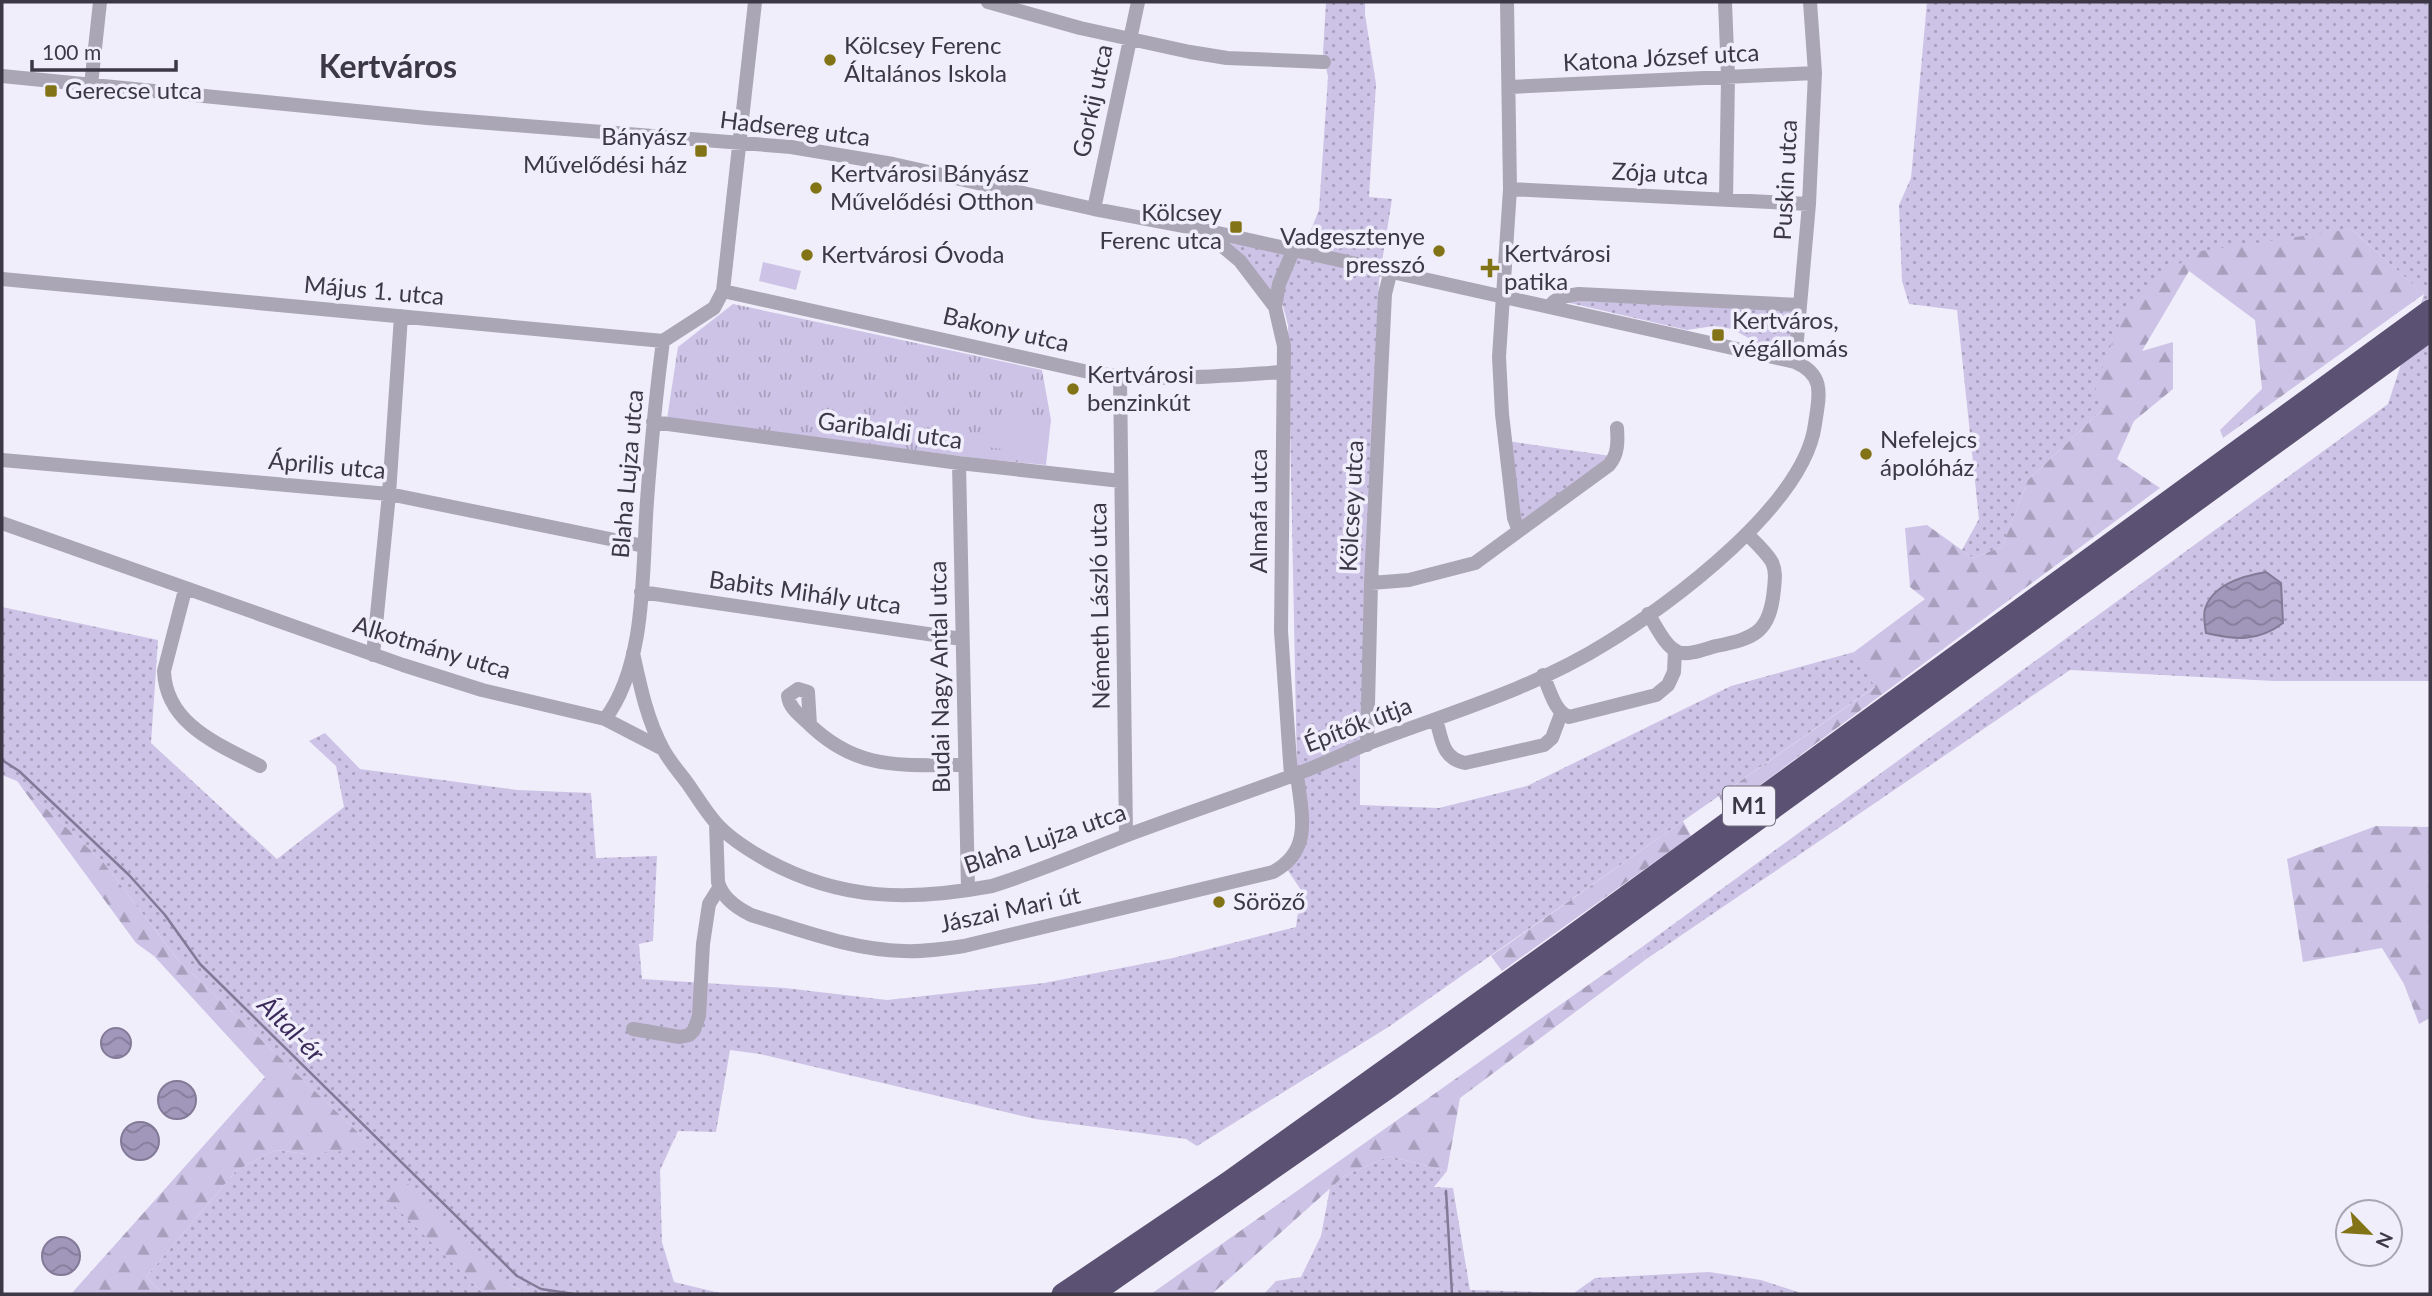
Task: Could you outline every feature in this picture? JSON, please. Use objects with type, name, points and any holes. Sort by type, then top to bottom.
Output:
[{"type":"highway","name":"M1","points":[[1062,1294],[1228,1182],[1476,1005],[2430,310]]},
{"type":"highway","name":"M1","points":[[1093,1294],[1411,1072],[2430,331]]},
{"type":"street","points":[[91,85],[100,2]]},
{"type":"street","points":[[663,341],[714,308],[723,291],[755,2]]},
{"type":"street","points":[[988,2],[1130,39],[1227,58],[1324,62]]},
{"type":"street","name":"Gorkij utca","points":[[1094,209],[1138,2]]},
{"type":"street","points":[[1507,2],[1510,189],[1499,357],[1502,414],[1514,518],[1519,531]]},
{"type":"street","points":[[1725,2],[1728,77],[1726,200]]},
{"type":"street","name":"Puskin utca","points":[[1801,364],[1800,305],[1815,73],[1810,2]]},
{"type":"street","name":"Katona József utca","points":[[1510,87],[1815,73]]},
{"type":"street","name":"Hadsereg utca","points":[[2,76],[427,118],[792,147],[893,164],[1094,209],[1391,270],[1801,364]]},
{"type":"street","name":"Zója utca","points":[[1510,189],[1808,204]]},
{"type":"street","name":"Hadsereg utca","points":[[1200,229],[1240,261],[1275,307]]},
{"type":"street","name":"Almafa utca","points":[[1293,251],[1279,284],[1275,307],[1284,346],[1281,631],[1294,775]]},
{"type":"street","name":"Kölcsey utca","points":[[1367,744],[1371,583],[1385,294],[1391,270]]},
{"type":"street","name":"Május 1. utca","points":[[2,279],[663,341]]},
{"type":"street","name":"Bakony utca","points":[[723,291],[1119,377],[1195,378],[1282,372]]},
{"type":"street","points":[[1550,306],[1554,300],[1578,294],[1800,305]]},
{"type":"street","points":[[373,655],[401,316]]},
{"type":"street","name":"Blaha Lujza utca","points":[[605,719],[623,690],[633,653],[641,592],[653,422],[663,341]]},
{"type":"street","name":"Építők útja","points":[[1294,775],[1543,675],[1605,645],[1690,583],[1746,534],[1793,479],[1807,456],[1814,431],[1819,390],[1817,378],[1801,364]]},
{"type":"street","name":"Németh László utca","points":[[1119,377],[1126,835]]},
{"type":"street","name":"Garibaldi utca","points":[[653,422],[960,463],[1121,481]]},
{"type":"street","points":[[1371,583],[1409,580],[1475,563],[1609,465],[1614,460],[1618,444],[1617,429]]},
{"type":"street","name":"Április utca","points":[[2,460],[388,494],[644,546]]},
{"type":"street","name":"Budai Nagy Antal utca","points":[[960,463],[968,890]]},
{"type":"street","name":"Alkotmány utca","points":[[2,523],[373,655],[482,690],[605,719],[663,749]]},
{"type":"street","points":[[1648,614],[1675,650],[1683,653],[1728,644],[1754,635],[1768,621],[1775,572],[1771,561],[1746,534]]},
{"type":"street","points":[[186,590],[164,671],[169,695],[174,706],[195,730],[260,766]]},
{"type":"street","name":"Babits Mihály utca","points":[[641,592],[962,639]]},
{"type":"street","points":[[1543,675],[1561,714],[1569,717],[1656,695],[1668,685],[1674,672],[1675,650]]},
{"type":"street","name":"Blaha Lujza utca","points":[[633,653],[648,711],[663,749],[716,824],[757,855],[795,875],[867,893],[943,895],[1014,879],[1126,835],[1294,775]]},
{"type":"street","name":"Építők útja","points":[[1436,719],[1447,753],[1454,761],[1465,763],[1544,745],[1552,738],[1561,714]]},
{"type":"street","points":[[810,725],[841,750],[873,761],[888,764],[964,765]]},
{"type":"street","name":"Jászai Mari út","points":[[719,888],[729,901],[751,915],[842,943],[904,951],[964,946],[1273,872],[1293,858],[1302,839],[1294,775]]},
{"type":"street","points":[[633,1029],[680,1037],[689,1035],[694,1030],[699,1016],[703,944],[709,904],[719,888],[716,824]]},
{"type":"green space","points":[[1326,2],[1365,2],[1376,84],[1369,197],[1392,199],[1379,281],[1363,730],[1360,739],[1360,805],[1439,808],[1527,786],[1731,686],[1854,652],[1876,686],[1390,1026],[1197,1146],[1186,1139],[1035,1119],[760,1054],[730,1050],[716,1132],[678,1131],[660,1170],[662,1242],[674,1282],[724,1294],[528,1294],[510,1285],[386,1197],[484,1294],[163,1294],[146,1277],[237,1170],[276,1150],[306,1154],[367,1141],[178,960],[103,862],[17,781],[2,775],[2,607],[158,640],[151,743],[277,859],[344,807],[336,766],[309,741],[325,733],[360,769],[517,790],[591,793],[596,858],[657,856],[653,941],[639,944],[642,979],[785,988],[887,1000],[1044,983],[1173,958],[1296,927],[1301,890],[1287,869],[1295,859],[1297,769],[1288,325],[1283,306],[1229,244],[1232,241],[1300,257],[1319,210],[1328,77],[1323,52]]},
{"type":"green space","points":[[1927,2],[2430,2],[2430,681],[2273,681],[2070,670],[1645,960],[1642,947],[2388,404],[2424,294],[2351,229],[2174,267],[2104,408],[2028,480],[2002,547],[1973,558],[1962,550],[1979,519],[1957,310],[1909,304],[1902,281],[1899,205],[1911,178]]},
{"type":"green space","points":[[2351,229],[2424,294],[2223,438],[2220,430],[2262,389],[2255,320],[2189,271],[2142,351],[2173,342],[2173,389],[2134,421],[2117,459],[2160,488],[1725,811],[1719,796],[1875,687],[1854,652],[1925,599],[1910,587],[1905,528],[1927,525],[1973,558],[2002,547],[2028,480],[2104,408],[2095,387],[2123,314],[2174,267],[2201,251]]},
{"type":"green space","points":[[763,262],[801,271],[796,290],[759,281]]},
{"type":"green space","points":[[1557,300],[1793,310],[1794,340],[1778,349],[1763,346],[1732,329],[1714,326],[1687,330]]},
{"type":"green space","points":[[733,304],[1042,370],[1051,420],[1046,465],[667,419],[678,347]]},
{"type":"green space","points":[[991,418],[1046,424],[1043,454],[987,447]]},
{"type":"green space","points":[[1507,441],[1611,456],[1520,525]]},
{"type":"green space","points":[[17,781],[103,862],[178,960],[367,1141],[360,1150],[306,1154],[276,1150],[237,1170],[146,1277],[163,1294],[71,1294],[265,1077],[154,956],[136,943]]},
{"type":"green space","points":[[1683,821],[1691,836],[1502,971],[1491,956]]},
{"type":"green space","points":[[2376,826],[2430,827],[2430,1018],[2419,1024],[2404,984],[2382,948],[2303,962],[2287,859]]},
{"type":"green space","points":[[1642,947],[1645,960],[1460,1098],[1447,1171],[1389,1156],[1344,1176],[1212,1294],[1151,1294]]},
{"type":"green space","points":[[1389,1156],[1447,1171],[1434,1187],[1453,1188],[1470,1290],[1574,1293],[1595,1278],[1709,1272],[1761,1280],[1804,1294],[1264,1294],[1276,1281],[1301,1277],[1321,1236],[1330,1188],[1344,1176]]},
{"type":"green space","points":[[404,1180],[510,1285],[528,1294],[484,1294],[385,1197]]},
{"type":"water","points":[[2266,572],[2281,583],[2283,623],[2264,634],[2246,638],[2206,633],[2205,609],[2215,593],[2239,579]]},
{"type":"water","points":[[116,1028],[127,1032],[131,1043],[127,1054],[116,1058],[105,1054],[101,1043],[105,1032]]},
{"type":"water","points":[[177,1081],[190,1087],[196,1100],[190,1113],[177,1119],[164,1113],[158,1100],[164,1087]]},
{"type":"water","points":[[140,1122],[153,1128],[159,1141],[153,1154],[140,1160],[127,1154],[121,1141],[127,1128]]},
{"type":"water","points":[[61,1237],[74,1243],[80,1256],[74,1269],[61,1275],[48,1269],[42,1256],[48,1243]]},
{"type":"waterway","name":"Által-ér","points":[[2,760],[19,771],[129,875],[165,915],[200,964],[517,1276],[541,1289],[574,1294]]},
{"type":"waterway","points":[[1446,1191],[1452,1294]]},
{"type":"place","name":"Kölcsey Ferenc Általános Iskola","points":[[830,60]]},
{"type":"place","name":"Gerecse utca","points":[[51,91]]},
{"type":"place","name":"Bányász Művelődési ház","points":[[701,151]]},
{"type":"place","name":"Kertvárosi Bányász Művelődési Otthon","points":[[816,188]]},
{"type":"place","name":"Kölcsey Ferenc utca","points":[[1236,227]]},
{"type":"place","name":"Vadgesztenye presszó","points":[[1439,251]]},
{"type":"place","name":"Kertvárosi Óvoda","points":[[807,255]]},
{"type":"place","name":"Kertvárosi patika","points":[[1490,268]]},
{"type":"place","name":"Kertváros, végállomás","points":[[1718,335]]},
{"type":"place","name":"Kertvárosi benzinkút","points":[[1073,389]]},
{"type":"place","name":"Nefelejcs ápolóház","points":[[1866,454]]},
{"type":"place","name":"Söröző","points":[[1219,902]]},
{"type":"district","name":"Kertváros","points":[[388,67]]}]
